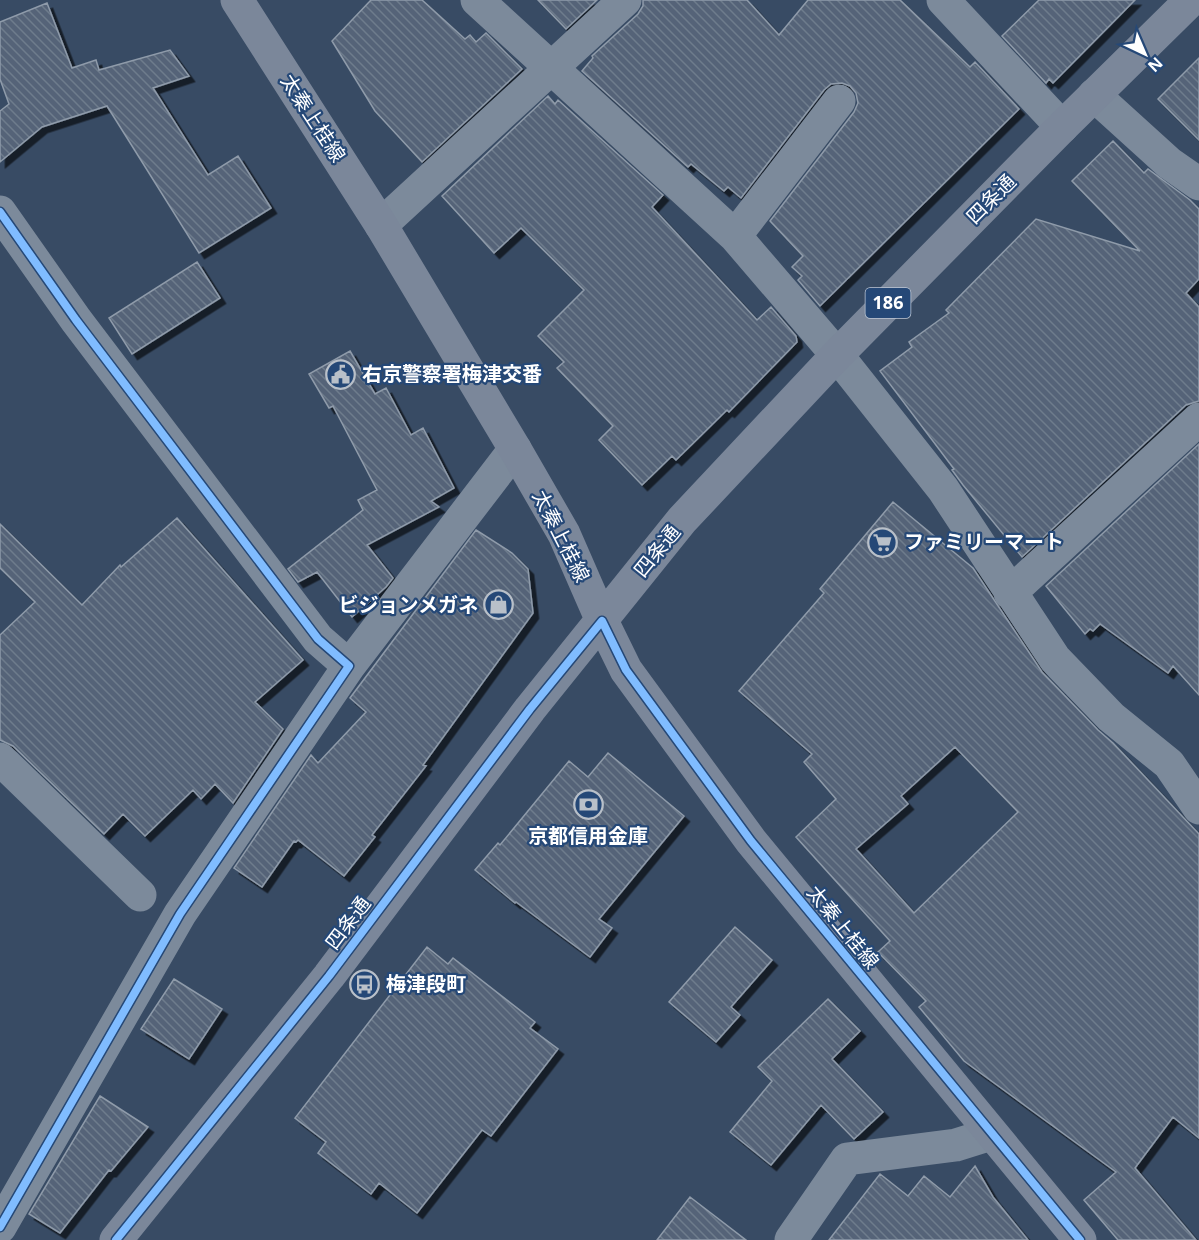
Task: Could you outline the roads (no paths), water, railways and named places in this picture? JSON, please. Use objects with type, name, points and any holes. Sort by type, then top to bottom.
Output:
[{"type":"main road","name":"太秦上桂線","points":[[237,0],[381,225],[515,449],[564,534],[626,670],[751,841],[1080,1240]]},
{"type":"main road","name":"四条通","points":[[116,1240],[329,976],[530,709],[682,520],[837,355],[1191,0]]},
{"type":"street","points":[[477,0],[735,236],[837,355],[943,489],[1055,659],[1111,717],[1169,764],[1199,808]]},
{"type":"street","points":[[381,225],[625,0]]},
{"type":"street","points":[[944,0],[1062,127]]},
{"type":"street","points":[[1094,95],[1169,163],[1199,184]]},
{"type":"street","points":[[735,236],[839,101]]},
{"type":"street","points":[[0,212],[76,320],[318,639],[349,666]]},
{"type":"street","points":[[1010,593],[1199,418]]},
{"type":"street","points":[[6,1229],[180,914],[349,666],[515,449]]},
{"type":"street","points":[[0,759],[140,895]]},
{"type":"street","points":[[791,1240],[847,1159],[956,1145],[991,1134]]},
{"type":"place","name":"右京警察署梅津交番","points":[[341,374]]},
{"type":"place","name":"ファミリーマート","points":[[883,542]]},
{"type":"place","name":"ビジョンメガネ","points":[[499,605]]},
{"type":"place","name":"京都信用金庫","points":[[588,805]]},
{"type":"place","name":"梅津段町","points":[[365,984]]}]
